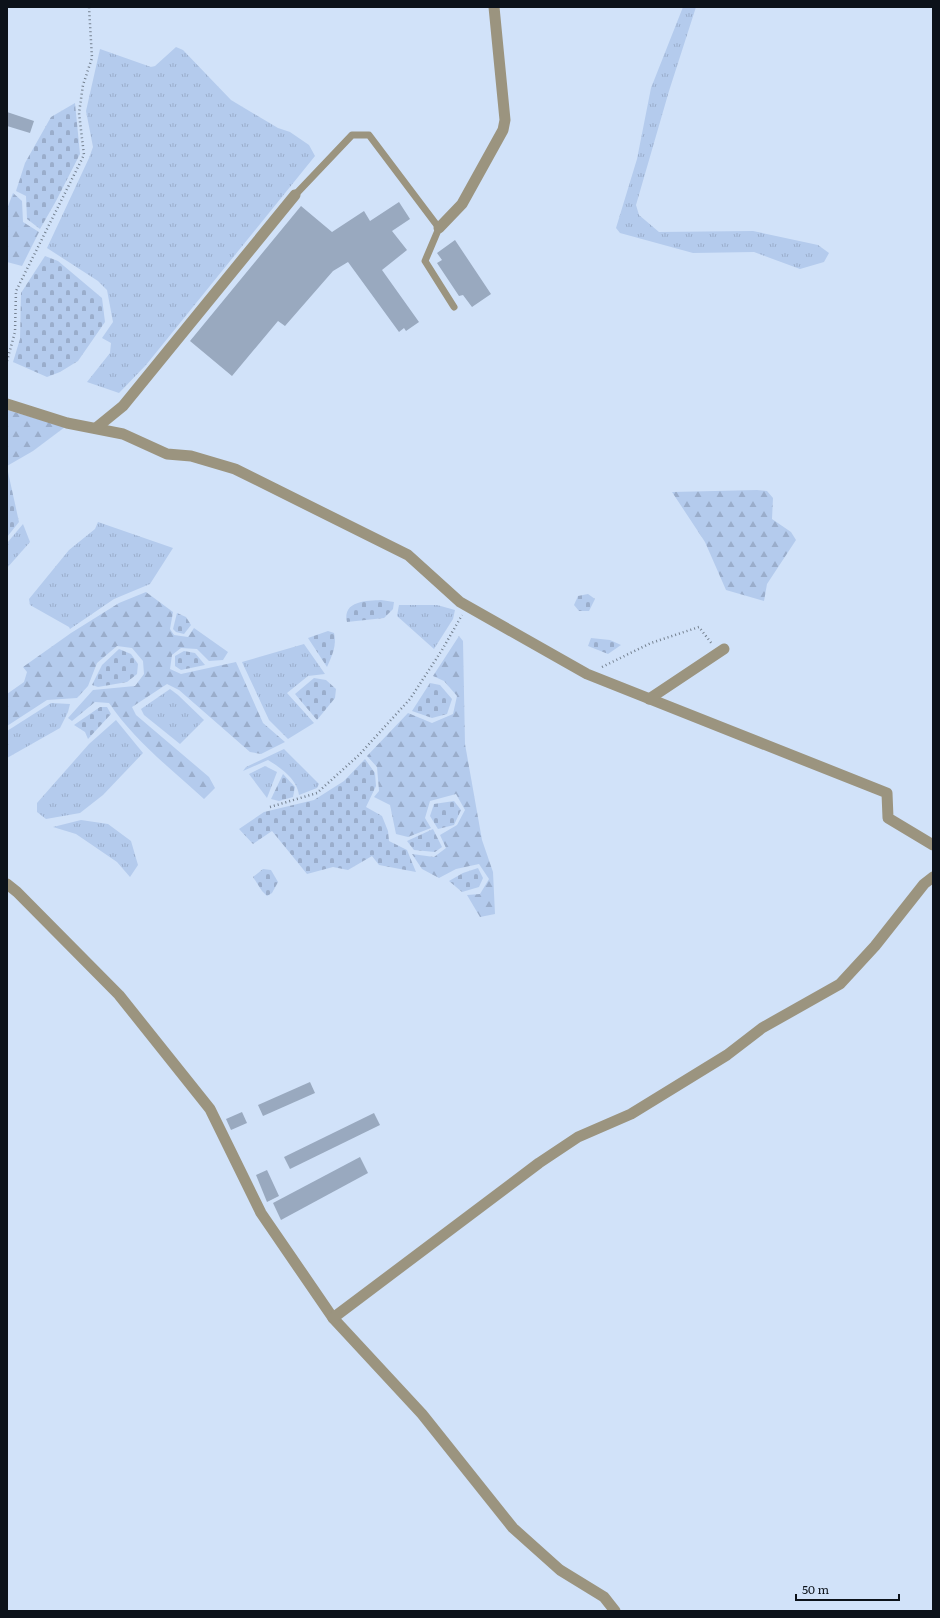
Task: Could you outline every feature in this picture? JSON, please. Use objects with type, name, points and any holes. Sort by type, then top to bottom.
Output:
[{"type":"street","points":[[438,228],[462,204],[503,130],[506,120],[494,7]]},
{"type":"street","points":[[96,428],[124,406],[295,195]]},
{"type":"street","points":[[7,404],[67,423],[123,434],[167,454],[191,456],[235,469],[408,555],[460,602],[587,674],[887,793],[888,818],[933,845]]},
{"type":"street","points":[[649,699],[722,651]]},
{"type":"street","points":[[333,1318],[539,1163],[578,1137],[631,1114],[727,1055],[762,1028],[840,984],[875,946],[924,884],[933,877]]},
{"type":"street","points":[[7,884],[17,892],[119,996],[210,1109],[261,1212],[333,1318],[422,1414],[512,1528],[560,1570],[604,1597],[615,1611]]},
{"type":"lane","points":[[295,195],[352,135],[369,135],[438,228],[425,261],[454,307]]},
{"type":"path","points":[[7,361],[15,332],[16,292],[84,155],[79,113],[83,85],[92,58],[89,7]]},
{"type":"path","points":[[270,807],[318,793],[359,756],[410,699],[442,650],[467,606]]},
{"type":"path","points":[[587,674],[651,643],[699,627],[722,651]]},
{"type":"green space","points":[[683,7],[696,7],[669,91],[636,205],[639,215],[659,232],[753,231],[818,245],[829,253],[824,262],[800,269],[754,252],[693,253],[620,233],[616,228],[637,159],[651,88]]},
{"type":"green space","points":[[176,47],[183,50],[231,100],[278,128],[290,132],[309,145],[315,156],[146,365],[119,393],[87,382],[110,353],[111,343],[102,338],[113,322],[107,290],[98,281],[47,248],[93,147],[86,111],[100,49],[151,67],[155,66]]},
{"type":"green space","points":[[75,103],[80,154],[40,229],[27,219],[26,196],[16,191],[25,163],[51,117]]},
{"type":"green space","points":[[13,193],[22,201],[23,222],[39,232],[22,266],[7,262],[7,209]]},
{"type":"green space","points":[[45,256],[58,261],[102,298],[105,322],[78,361],[60,372],[47,377],[13,362],[20,339],[21,293]]},
{"type":"green space","points":[[7,410],[65,427],[33,451],[7,466]]},
{"type":"green space","points":[[8,472],[19,522],[7,537],[7,473]]},
{"type":"green space","points":[[767,491],[773,498],[772,519],[791,532],[796,540],[767,584],[764,601],[726,590],[705,542],[672,492]]},
{"type":"green space","points":[[98,522],[173,548],[150,584],[114,599],[70,629],[69,627],[30,605],[29,599],[69,550],[95,529]]},
{"type":"green space","points":[[23,524],[30,542],[7,568],[7,543]]},
{"type":"green space","points":[[146,592],[173,612],[170,629],[174,635],[188,637],[194,628],[228,652],[223,660],[209,661],[197,649],[181,648],[172,655],[170,669],[181,674],[236,662],[263,723],[285,742],[261,754],[250,752],[179,690],[167,684],[132,707],[136,715],[209,777],[215,788],[204,799],[141,742],[109,703],[95,702],[72,721],[68,718],[93,690],[135,686],[144,674],[143,661],[132,648],[117,646],[97,663],[88,686],[77,698],[47,700],[7,726],[7,694],[24,682],[27,672],[23,667],[71,633],[119,603]]},
{"type":"green space","points":[[588,594],[595,599],[589,611],[579,611],[574,605],[578,596]]},
{"type":"green space","points":[[381,600],[394,602],[393,609],[384,618],[347,622],[346,615],[348,609],[352,606],[357,603]]},
{"type":"green space","points":[[399,605],[437,605],[455,610],[453,619],[434,649],[397,616]]},
{"type":"green space","points":[[177,613],[186,617],[191,625],[184,634],[176,632],[173,629]]},
{"type":"green space","points":[[328,631],[334,633],[335,642],[327,667],[308,638]]},
{"type":"green space","points":[[459,636],[463,641],[465,744],[482,840],[493,872],[495,914],[480,917],[467,895],[480,894],[489,879],[479,864],[456,869],[439,878],[422,869],[412,854],[434,857],[446,848],[440,835],[457,825],[465,810],[456,794],[430,801],[425,818],[431,828],[408,837],[396,834],[390,805],[374,797],[379,791],[377,767],[367,756],[408,713],[432,723],[453,714],[457,696],[444,681],[433,676]]},
{"type":"green space","points":[[591,638],[610,640],[621,645],[608,654],[588,646]]},
{"type":"green space","points":[[304,644],[325,674],[308,676],[287,693],[314,723],[288,739],[269,720],[242,662]]},
{"type":"green space","points":[[119,649],[131,654],[138,664],[137,674],[127,682],[98,687],[92,685],[102,665]]},
{"type":"green space","points":[[184,651],[195,653],[205,665],[181,670],[175,666],[175,656]]},
{"type":"green space","points":[[314,678],[326,680],[336,689],[335,698],[317,720],[295,694]]},
{"type":"green space","points":[[430,683],[440,685],[452,699],[447,714],[432,718],[412,711]]},
{"type":"green space","points":[[170,689],[204,720],[180,744],[144,715],[141,709]]},
{"type":"green space","points":[[51,703],[70,704],[68,712],[60,728],[7,758],[7,731]]},
{"type":"green space","points":[[100,707],[107,707],[111,714],[88,739],[85,732],[74,725]]},
{"type":"green space","points":[[116,720],[143,753],[103,795],[80,813],[46,819],[37,812],[37,803],[89,744]]},
{"type":"green space","points":[[284,749],[319,784],[317,788],[299,795],[298,789],[288,774],[268,760],[243,771],[246,767]]},
{"type":"green space","points":[[365,759],[375,773],[376,786],[366,807],[382,816],[388,831],[389,841],[407,850],[416,872],[379,865],[372,856],[348,870],[333,867],[307,874],[272,831],[253,844],[239,829],[264,812],[314,800],[344,781]]},
{"type":"green space","points":[[265,766],[277,772],[267,798],[249,774]]},
{"type":"green space","points":[[283,774],[295,787],[293,797],[279,801],[271,799]]},
{"type":"green space","points":[[454,801],[461,810],[454,825],[438,829],[430,816],[434,804]]},
{"type":"green space","points":[[81,820],[108,824],[131,841],[138,865],[130,877],[117,862],[76,834],[53,827]]},
{"type":"green space","points":[[433,829],[442,847],[435,852],[414,850],[407,841]]},
{"type":"green space","points":[[478,868],[483,878],[479,887],[462,892],[449,881],[463,873]]},
{"type":"green space","points":[[263,869],[271,870],[278,882],[272,893],[267,896],[253,877]]},
{"type":"building","points":[[7,112],[34,121],[30,133],[7,126]]},
{"type":"building","points":[[399,202],[410,219],[392,231],[407,250],[382,270],[419,322],[406,331],[404,328],[399,332],[348,262],[333,271],[285,326],[278,321],[232,376],[190,341],[301,206],[332,232],[364,211],[370,221]]},
{"type":"building","points":[[455,240],[491,294],[472,307],[463,295],[459,296],[437,263],[442,260],[437,253]]},
{"type":"building","points":[[310,1082],[315,1093],[263,1116],[258,1105]]},
{"type":"building","points":[[242,1112],[247,1123],[231,1130],[226,1119]]},
{"type":"building","points":[[374,1113],[380,1125],[290,1169],[284,1157]]},
{"type":"building","points":[[360,1157],[368,1173],[281,1220],[273,1203]]},
{"type":"building","points":[[267,1170],[279,1196],[267,1202],[256,1175]]}]
